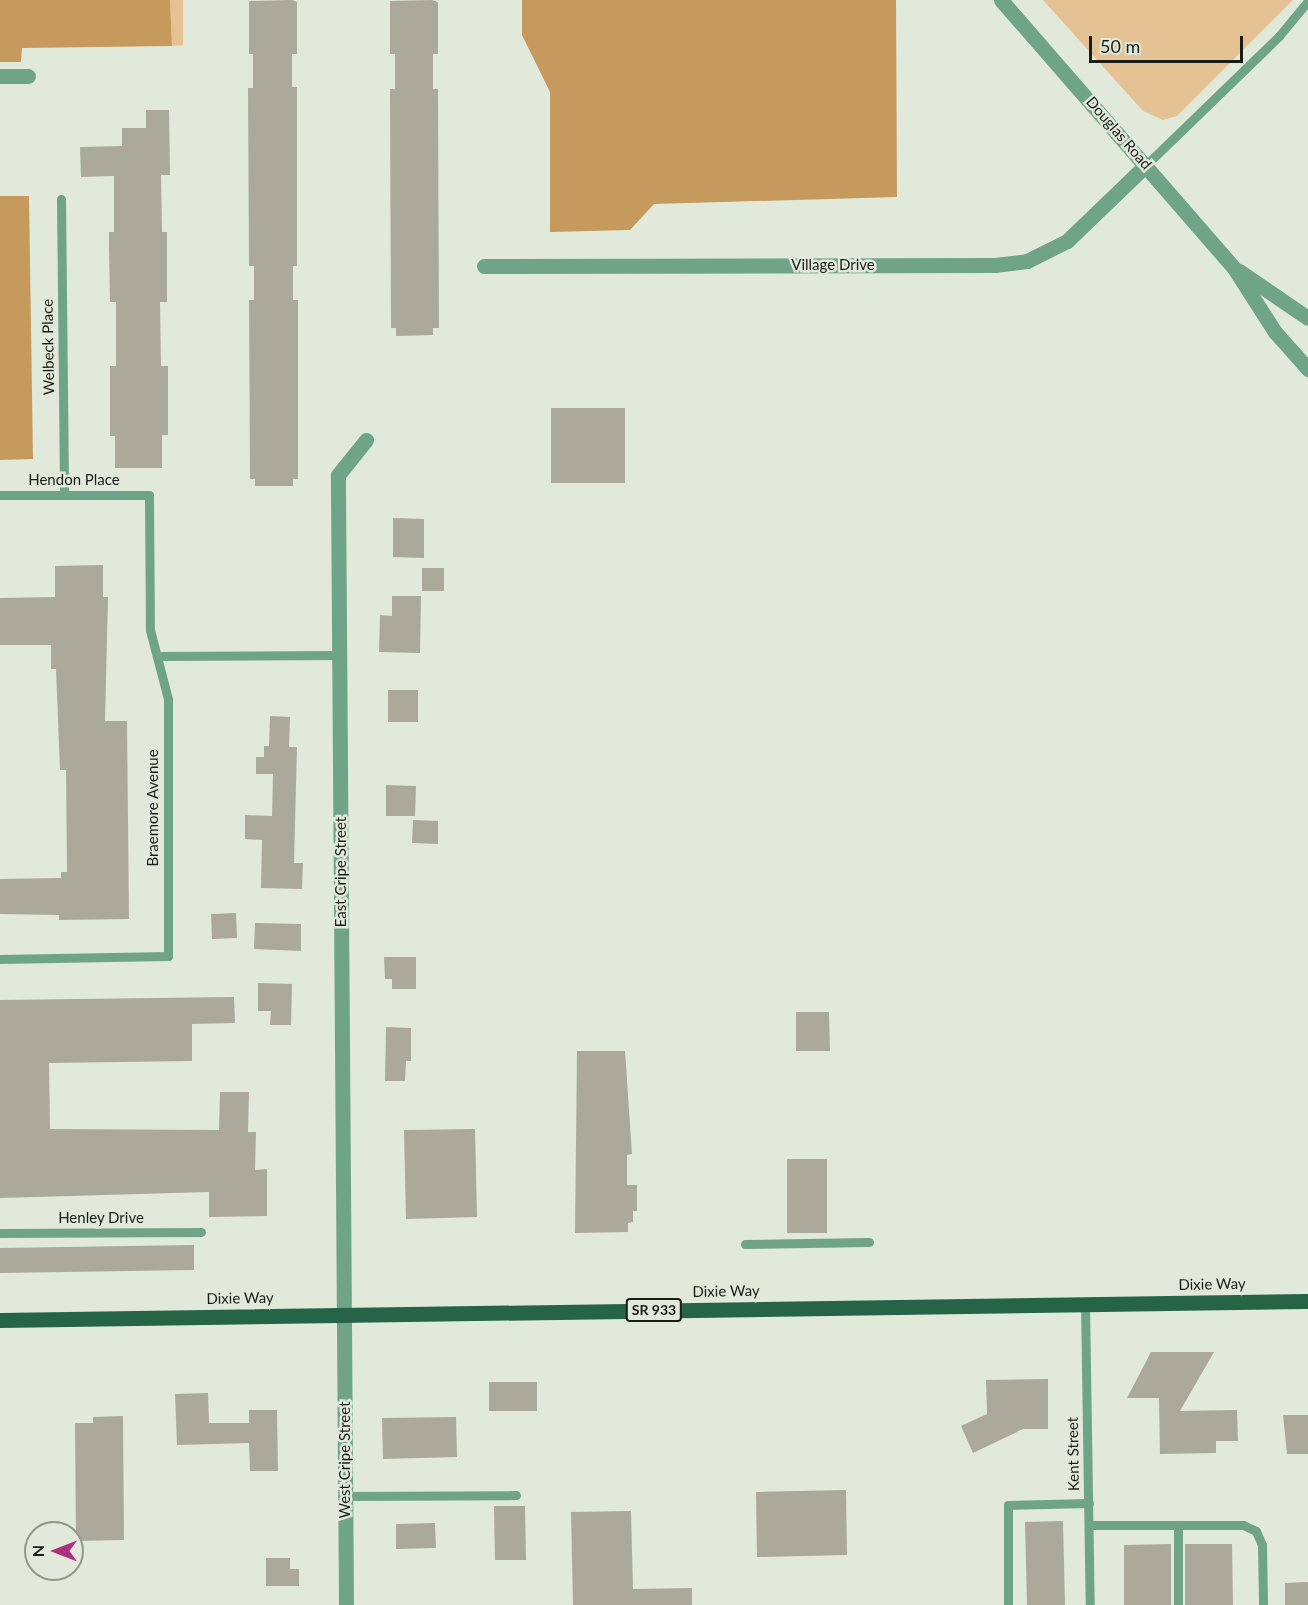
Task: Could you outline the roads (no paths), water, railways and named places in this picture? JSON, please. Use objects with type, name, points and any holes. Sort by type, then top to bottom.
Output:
[{"type":"main road","name":"Dixie Way","points":[[0,1320],[1308,1301]]},
{"type":"street","name":"Douglas Road","points":[[1001,0],[1234,268],[1275,332],[1308,369]]},
{"type":"street","points":[[0,75],[28,76]]},
{"type":"street","name":"Village Drive","points":[[484,266],[995,265],[1027,261],[1067,242],[1146,165]]},
{"type":"street","name":"Douglas Road","points":[[1234,268],[1298,307],[1308,318]]},
{"type":"street","name":"East Cripe Street","points":[[344,1315],[338,475],[366,440]]},
{"type":"street","name":"West Cripe Street","points":[[344,1315],[346,1605]]},
{"type":"lane","points":[[1146,165],[1279,36],[1308,1]]},
{"type":"lane","name":"Welbeck Place","points":[[62,199],[64,495]]},
{"type":"lane","name":"Hendon Place","points":[[0,495],[149,495]]},
{"type":"lane","name":"Braemore Avenue","points":[[0,958],[168,956],[168,699],[150,630],[149,495]]},
{"type":"lane","points":[[157,656],[339,654]]},
{"type":"lane","name":"Henley Drive","points":[[0,1233],[201,1232]]},
{"type":"lane","points":[[745,1244],[869,1242]]},
{"type":"lane","name":"Kent Street","points":[[1085,1303],[1090,1605]]},
{"type":"lane","points":[[345,1496],[516,1495]]},
{"type":"lane","points":[[1008,1605],[1008,1505],[1089,1503]]},
{"type":"lane","points":[[1089,1525],[1243,1525],[1256,1531],[1262,1545],[1263,1605]]},
{"type":"lane","points":[[1178,1525],[1178,1605]]}]
